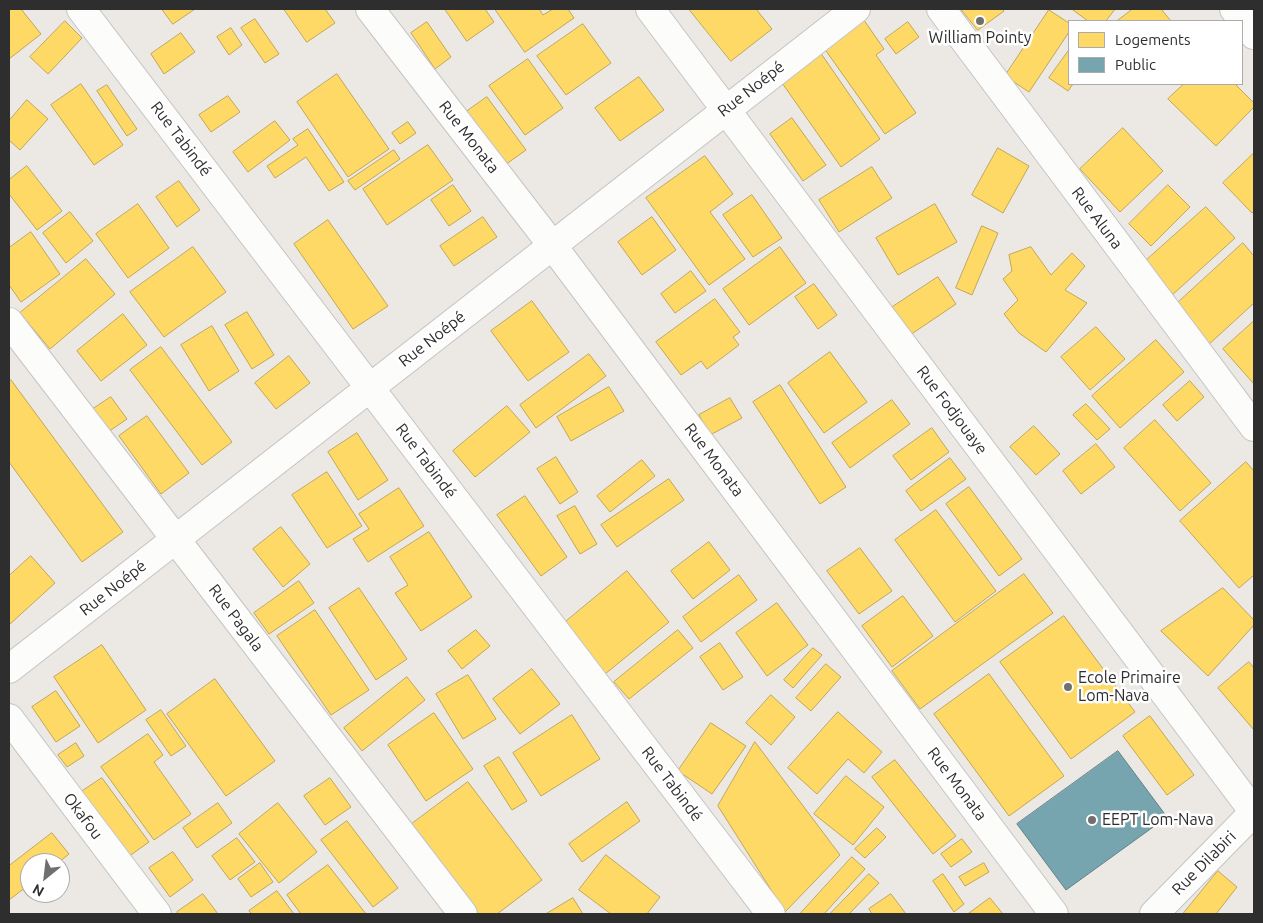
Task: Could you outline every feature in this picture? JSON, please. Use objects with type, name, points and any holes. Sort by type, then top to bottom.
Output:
[{"type":"street","name":"Rue Tabindé","points":[[81,9],[772,914]]},
{"type":"street","name":"Rue Monata","points":[[370,9],[552,245],[1054,914]]},
{"type":"street","name":"Rue Fodjouaye","points":[[650,9],[1254,812]]},
{"type":"street","name":"Rue Noépé","points":[[9,669],[856,9]]},
{"type":"street","name":"Rue Aluna","points":[[941,9],[1254,427]]},
{"type":"street","points":[[1234,9],[1242,20]]},
{"type":"street","points":[[1243,21],[1254,35]]},
{"type":"street","name":"Rue Pagala","points":[[9,322],[463,914]]},
{"type":"street","name":"Okafou","points":[[9,718],[156,914]]},
{"type":"street","name":"Rue Dilabiri","points":[[1154,914],[1254,812]]},
{"type":"building: Logements","points":[[9,9],[21,9],[41,34],[9,59]]},
{"type":"building: Logements","points":[[162,9],[195,9],[173,24]]},
{"type":"building: Logements","points":[[284,9],[325,9],[335,23],[307,42]]},
{"type":"building: Logements","points":[[445,9],[485,9],[494,22],[467,41]]},
{"type":"building: Logements","points":[[495,9],[539,9],[543,15],[553,9],[568,9],[574,18],[525,52]]},
{"type":"building: Logements","points":[[689,9],[756,9],[772,29],[731,61]]},
{"type":"building: Logements","name":"William Pointy","points":[[961,9],[1002,9],[1004,11],[978,30]]},
{"type":"building: Logements","points":[[1115,9],[1107,20],[1087,20],[1073,10]]},
{"type":"building: Logements","points":[[1133,9],[1161,9],[1170,20],[1118,20]]},
{"type":"building: Logements","points":[[1049,10],[1068,22],[1068,34],[1029,92],[1005,76]]},
{"type":"building: Logements","points":[[859,13],[884,49],[876,55],[916,113],[885,134],[819,41]]},
{"type":"building: Logements","points":[[255,19],[279,54],[265,63],[241,28]]},
{"type":"building: Logements","points":[[65,21],[82,38],[48,74],[30,57]]},
{"type":"building: Logements","points":[[427,22],[451,57],[435,69],[411,33]]},
{"type":"building: Logements","points":[[908,22],[919,37],[896,54],[885,39]]},
{"type":"building: Logements","points":[[583,24],[611,63],[566,95],[537,56]]},
{"type":"building: Logements","points":[[231,28],[242,45],[229,55],[217,37]]},
{"type":"building: Logements","points":[[181,33],[195,52],[164,74],[151,54]]},
{"type":"building: Logements","points":[[1068,51],[1068,85],[1072,85],[1068,91],[1049,78]]},
{"type":"building: Logements","points":[[820,52],[880,139],[841,167],[780,80]]},
{"type":"building: Logements","points":[[528,59],[563,108],[525,135],[489,86]]},
{"type":"building: Logements","points":[[337,74],[389,149],[348,177],[297,102]]},
{"type":"building: Logements","points":[[639,77],[664,110],[620,141],[595,108]]},
{"type":"building: Logements","points":[[81,84],[123,145],[94,165],[51,105]]},
{"type":"building: Logements","points":[[107,85],[137,129],[127,136],[97,91]]},
{"type":"building: Logements","points":[[1183,85],[1236,85],[1254,103],[1254,107],[1216,146],[1168,99]]},
{"type":"building: Logements","points":[[228,96],[240,112],[211,132],[199,115]]},
{"type":"building: Logements","points":[[487,97],[526,150],[505,165],[466,112]]},
{"type":"building: Logements","points":[[27,100],[48,119],[20,150],[9,140],[9,121]]},
{"type":"building: Logements","points":[[792,118],[826,165],[803,181],[770,134]]},
{"type":"building: Logements","points":[[275,121],[290,140],[248,172],[233,152]]},
{"type":"building: Logements","points":[[408,122],[416,133],[400,144],[392,133]]},
{"type":"building: Logements","points":[[1123,128],[1163,171],[1120,212],[1080,169]]},
{"type":"building: Logements","points":[[308,129],[344,182],[329,191],[306,157],[275,178],[267,166],[298,145],[293,139]]},
{"type":"building: Logements","points":[[428,145],[453,180],[387,225],[363,189]]},
{"type":"building: Logements","points":[[998,148],[1029,166],[1003,213],[972,195]]},
{"type":"building: Logements","points":[[394,150],[400,159],[355,190],[348,181]]},
{"type":"building: Logements","points":[[1254,153],[1254,211],[1252,213],[1223,183]]},
{"type":"building: Logements","points":[[705,156],[733,194],[710,212],[745,259],[709,285],[646,198]]},
{"type":"building: Logements","points":[[27,166],[62,211],[37,230],[9,194],[9,180]]},
{"type":"building: Logements","points":[[872,167],[892,198],[839,232],[819,200]]},
{"type":"building: Logements","points":[[179,181],[200,210],[177,227],[156,197]]},
{"type":"building: Logements","points":[[453,185],[471,211],[449,226],[431,200]]},
{"type":"building: Logements","points":[[1168,185],[1190,207],[1151,246],[1129,224]]},
{"type":"building: Logements","points":[[752,195],[782,238],[753,257],[723,215]]},
{"type":"building: Logements","points":[[138,204],[169,248],[128,278],[96,234]]},
{"type":"building: Logements","points":[[935,204],[957,242],[898,275],[876,238]]},
{"type":"building: Logements","points":[[1206,207],[1235,238],[1170,297],[1141,265]]},
{"type":"building: Logements","points":[[70,212],[93,241],[66,263],[43,233]]},
{"type":"building: Logements","points":[[483,217],[497,237],[454,266],[440,246]]},
{"type":"building: Logements","points":[[652,217],[676,250],[642,275],[618,242]]},
{"type":"building: Logements","points":[[328,220],[388,306],[353,329],[294,244]]},
{"type":"building: Logements","points":[[982,226],[998,233],[972,295],[956,288]]},
{"type":"building: Logements","points":[[31,232],[60,274],[21,302],[9,285],[9,248]]},
{"type":"building: Logements","points":[[1243,243],[1254,256],[1254,303],[1206,347],[1171,309]]},
{"type":"building: Logements","points":[[193,247],[226,292],[164,337],[130,292]]},
{"type":"building: Logements","points":[[780,247],[806,283],[749,325],[723,289]]},
{"type":"building: Logements","points":[[1031,247],[1051,275],[1072,253],[1085,266],[1065,290],[1087,303],[1046,352],[1019,333],[1004,314],[1018,300],[1003,279],[1012,271],[1009,255]]},
{"type":"building: Logements","points":[[86,259],[115,294],[50,349],[20,313]]},
{"type":"building: Logements","points":[[691,271],[706,291],[675,313],[661,294]]},
{"type":"building: Logements","points":[[938,277],[956,304],[910,335],[891,308]]},
{"type":"building: Logements","points":[[814,284],[837,315],[818,329],[795,297]]},
{"type":"building: Logements","points":[[715,299],[740,332],[733,337],[739,345],[707,369],[701,361],[681,375],[656,342]]},
{"type":"building: Logements","points":[[532,301],[569,352],[528,381],[491,331]]},
{"type":"building: Logements","points":[[247,312],[274,355],[252,369],[225,325]]},
{"type":"building: Logements","points":[[123,314],[147,345],[101,381],[77,351]]},
{"type":"building: Logements","points":[[1254,321],[1254,384],[1223,349]]},
{"type":"building: Logements","points":[[212,326],[239,371],[209,391],[181,345]]},
{"type":"building: Logements","points":[[1096,327],[1125,359],[1090,390],[1061,357]]},
{"type":"building: Logements","points":[[1156,340],[1184,372],[1120,428],[1092,396]]},
{"type":"building: Logements","points":[[161,347],[232,442],[202,465],[130,370]]},
{"type":"building: Logements","points":[[830,352],[867,402],[824,433],[788,383]]},
{"type":"building: Logements","points":[[589,354],[606,376],[536,428],[520,405]]},
{"type":"building: Logements","points":[[289,356],[310,383],[276,409],[255,383]]},
{"type":"building: Logements","points":[[11,380],[123,532],[82,562],[9,462],[9,382]]},
{"type":"building: Logements","points":[[1190,381],[1204,397],[1177,421],[1163,405]]},
{"type":"building: Logements","points":[[780,385],[846,487],[820,504],[753,402]]},
{"type":"building: Logements","points":[[609,387],[624,411],[571,441],[557,417]]},
{"type":"building: Logements","points":[[111,397],[127,419],[108,432],[93,409]]},
{"type":"building: Logements","points":[[730,398],[742,418],[710,435],[699,415]]},
{"type":"building: Logements","points":[[892,400],[910,424],[850,468],[832,443]]},
{"type":"building: Logements","points":[[1086,404],[1110,429],[1097,440],[1073,415]]},
{"type":"building: Logements","points":[[507,406],[530,432],[475,477],[453,451]]},
{"type":"building: Logements","points":[[147,416],[189,473],[161,494],[119,436]]},
{"type":"building: Logements","points":[[1155,420],[1211,483],[1180,511],[1124,448]]},
{"type":"building: Logements","points":[[1034,426],[1060,454],[1036,475],[1010,447]]},
{"type":"building: Logements","points":[[932,428],[949,452],[911,480],[893,456]]},
{"type":"building: Logements","points":[[357,433],[388,480],[358,500],[328,452]]},
{"type":"building: Logements","points":[[1096,444],[1115,467],[1081,494],[1063,471]]},
{"type":"building: Logements","points":[[556,457],[578,492],[560,504],[537,469]]},
{"type":"building: Logements","points":[[950,458],[966,479],[921,511],[906,491]]},
{"type":"building: Logements","points":[[642,460],[655,476],[610,512],[597,496]]},
{"type":"building: Logements","points":[[1246,462],[1254,471],[1254,575],[1239,588],[1180,521]]},
{"type":"building: Logements","points":[[327,472],[362,526],[327,548],[292,495]]},
{"type":"building: Logements","points":[[669,479],[684,500],[617,547],[601,525]]},
{"type":"building: Logements","points":[[969,487],[1022,559],[999,576],[946,504]]},
{"type":"building: Logements","points":[[399,488],[424,526],[368,562],[353,539],[369,529],[359,514]]},
{"type":"building: Logements","points":[[525,496],[567,557],[541,576],[497,515]]},
{"type":"building: Logements","points":[[575,506],[597,544],[580,554],[557,516]]},
{"type":"building: Logements","points":[[936,510],[996,591],[955,622],[895,540]]},
{"type":"building: Logements","points":[[281,527],[310,564],[283,587],[253,549]]},
{"type":"building: Logements","points":[[429,532],[472,597],[421,631],[395,593],[408,585],[390,557]]},
{"type":"building: Logements","points":[[709,542],[730,570],[693,599],[671,571]]},
{"type":"building: Logements","points":[[860,548],[892,591],[859,614],[827,571]]},
{"type":"building: Logements","points":[[31,556],[55,583],[9,625],[9,576]]},
{"type":"building: Logements","points":[[627,571],[669,622],[605,674],[563,624]]},
{"type":"building: Logements","points":[[1024,574],[1053,613],[920,709],[892,671]]},
{"type":"building: Logements","points":[[739,575],[757,600],[701,642],[683,617]]},
{"type":"building: Logements","points":[[299,581],[314,603],[269,634],[254,613]]},
{"type":"building: Logements","points":[[359,588],[407,659],[376,680],[329,608]]},
{"type":"building: Logements","points":[[1223,588],[1254,620],[1254,625],[1208,676],[1161,631]]},
{"type":"building: Logements","points":[[903,596],[933,636],[892,667],[862,626]]},
{"type":"building: Logements","points":[[777,603],[808,645],[767,676],[736,633]]},
{"type":"building: Logements","points":[[315,610],[369,690],[331,715],[277,636]]},
{"type":"building: Logements","name":"Ecole Primaire Lom-Nava","points":[[1064,616],[1135,712],[1071,759],[1000,662]]},
{"type":"building: Logements","points":[[476,630],[490,646],[462,669],[448,651]]},
{"type":"building: Logements","points":[[678,630],[693,648],[629,699],[614,682]]},
{"type":"building: Logements","points":[[720,643],[743,677],[723,690],[700,657]]},
{"type":"building: Logements","points":[[102,645],[146,710],[98,743],[54,677]]},
{"type":"building: Logements","points":[[813,648],[822,655],[793,688],[784,680]]},
{"type":"building: Logements","points":[[1249,662],[1254,668],[1254,730],[1218,688]]},
{"type":"building: Logements","points":[[826,664],[841,677],[811,711],[796,698]]},
{"type":"building: Logements","points":[[532,669],[560,704],[520,734],[493,699]]},
{"type":"building: Logements","points":[[989,674],[1064,776],[1009,816],[934,714]]},
{"type":"building: Logements","points":[[468,675],[496,719],[463,739],[436,694]]},
{"type":"building: Logements","points":[[407,677],[425,700],[362,751],[344,728]]},
{"type":"building: Logements","points":[[215,679],[275,761],[226,796],[167,714]]},
{"type":"building: Logements","points":[[56,691],[80,726],[56,742],[32,707]]},
{"type":"building: Logements","points":[[771,695],[795,717],[771,745],[746,723]]},
{"type":"building: Logements","points":[[161,710],[186,746],[171,756],[146,720]]},
{"type":"building: Logements","points":[[838,712],[882,752],[864,773],[848,759],[817,794],[788,768]]},
{"type":"building: Logements","points":[[434,713],[473,769],[426,801],[388,745]]},
{"type":"building: Logements","points":[[572,715],[600,759],[541,796],[513,753]]},
{"type":"building: Logements","points":[[1150,716],[1194,775],[1167,795],[1123,736]]},
{"type":"building: Logements","points":[[711,723],[746,746],[712,794],[678,771]]},
{"type":"building: Logements","points":[[148,734],[163,755],[154,762],[191,814],[154,840],[101,767]]},
{"type":"building: Logements","points":[[755,742],[840,855],[785,912],[718,806]]},
{"type":"building: Logements","points":[[76,743],[84,756],[67,767],[58,755]]},
{"type":"building: Logements","points":[[499,757],[527,801],[512,810],[484,766]]},
{"type":"building: Logements","points":[[895,760],[956,836],[933,854],[872,777]]},
{"type":"building: Logements","points":[[846,776],[884,807],[853,845],[814,814]]},
{"type":"building: Logements","points":[[102,778],[149,842],[125,859],[78,794]]},
{"type":"building: Logements","points":[[330,778],[351,807],[325,825],[304,796]]},
{"type":"building: Logements","points":[[468,782],[542,880],[497,914],[476,914],[409,826]]},
{"type":"building: Logements","points":[[627,802],[640,821],[582,862],[569,844]]},
{"type":"building: Logements","points":[[218,803],[232,823],[197,848],[183,828]]},
{"type":"building: Logements","points":[[278,803],[317,852],[279,883],[239,834]]},
{"type":"building: Logements","points":[[347,821],[398,888],[373,907],[321,840]]},
{"type":"building: Logements","points":[[877,828],[886,837],[865,858],[855,849]]},
{"type":"building: Logements","points":[[52,833],[68,853],[26,853]]},
{"type":"building: Logements","points":[[237,838],[255,862],[230,880],[212,856]]},
{"type":"building: Logements","points":[[962,839],[972,852],[951,867],[941,854]]},
{"type":"building: Logements","points":[[173,852],[193,880],[170,897],[149,868]]},
{"type":"building: Logements","points":[[606,855],[660,897],[647,914],[611,914],[579,890]]},
{"type":"building: Logements","points":[[852,857],[865,869],[824,914],[800,914]]},
{"type":"building: Logements","points":[[20,858],[20,892],[9,900],[9,866]]},
{"type":"building: Logements","points":[[260,863],[273,882],[251,897],[238,879]]},
{"type":"building: Logements","points":[[984,863],[989,872],[965,886],[959,877]]},
{"type":"building: Logements","points":[[328,865],[366,914],[301,914],[287,895]]},
{"type":"building: Logements","points":[[1218,871],[1237,887],[1216,914],[1183,914]]},
{"type":"building: Logements","points":[[869,874],[879,883],[849,914],[830,914]]},
{"type":"building: Logements","points":[[943,874],[964,904],[954,912],[933,881]]},
{"type":"building: Logements","points":[[277,891],[294,914],[252,914],[249,911]]},
{"type":"building: Logements","points":[[203,894],[218,914],[178,914],[177,912]]},
{"type":"building: Logements","points":[[891,894],[906,914],[872,914],[869,909]]},
{"type":"building: Logements","points":[[573,898],[583,914],[546,914]]},
{"type":"building: Logements","points":[[990,898],[1003,914],[968,914]]},
{"type":"building: Public","name":"EEPT Lom-Nava","points":[[1118,751],[1167,817],[1066,890],[1017,824]]},
{"type":"place","name":"William Pointy","points":[[980,21]]},
{"type":"place","name":"Ecole Primaire Lom-Nava","points":[[1068,687]]},
{"type":"place","name":"EEPT Lom-Nava","points":[[1092,820]]}]
